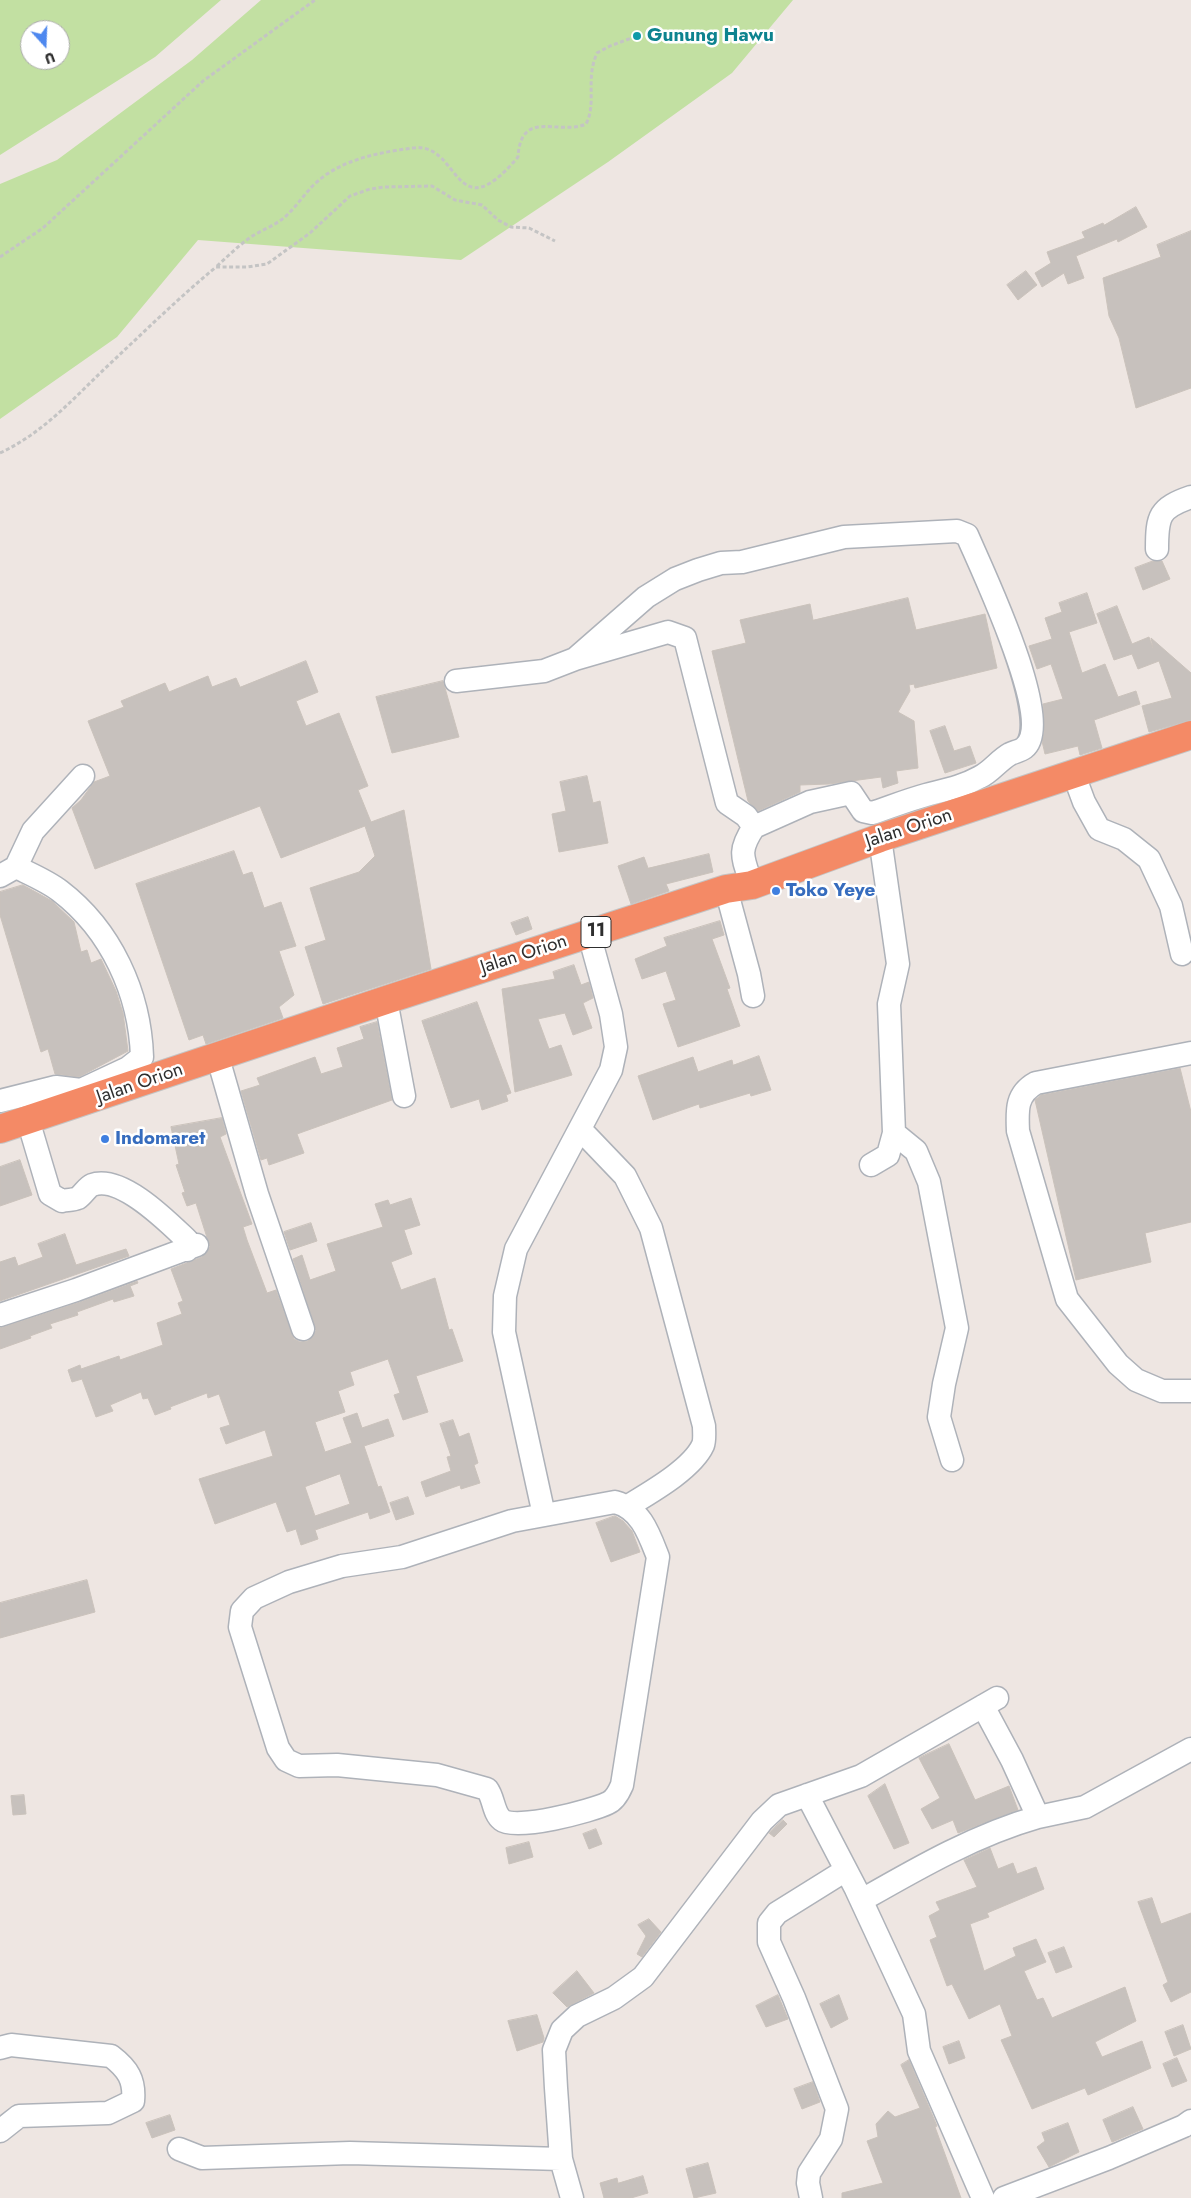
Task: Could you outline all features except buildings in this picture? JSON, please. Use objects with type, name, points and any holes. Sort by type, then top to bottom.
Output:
[{"type":"highway","name":"Jalan Orion","points":[[0,1129],[28,1120],[80,1097],[218,1058],[386,1000],[726,889],[752,885],[880,838],[1191,735]]},
{"type":"street","points":[[1157,549],[1157,524],[1164,513],[1170,505],[1191,497]]},
{"type":"street","points":[[575,659],[646,597],[675,579],[698,570],[721,563],[742,562],[844,537],[957,531],[967,535],[1023,674],[1032,714],[1032,737],[1024,748],[1010,754],[982,776],[953,790],[926,795],[872,813],[863,812],[851,793],[810,802],[754,827],[744,843],[741,855],[752,885]]},
{"type":"street","points":[[456,681],[544,671],[575,659],[668,632],[685,638],[727,803],[746,816],[754,827]]},
{"type":"street","points":[[1074,775],[1084,802],[1099,829],[1124,839],[1148,859],[1171,906],[1182,954]]},
{"type":"street","points":[[0,1101],[56,1087],[80,1097],[128,1068],[142,1057],[142,1040],[130,992],[111,947],[94,922],[59,890],[8,871],[33,831],[83,776]]},
{"type":"street","points":[[871,1165],[888,1155],[894,1133],[889,1004],[898,964],[880,838]]},
{"type":"street","points":[[726,889],[749,974],[753,996]]},
{"type":"street","points":[[544,1515],[504,1332],[505,1296],[516,1249],[611,1070],[616,1047],[611,1014],[589,934]]},
{"type":"street","points":[[386,1000],[404,1096]]},
{"type":"street","points":[[1191,1053],[1036,1083],[1021,1096],[1017,1111],[1018,1131],[1068,1299],[1118,1364],[1136,1380],[1162,1390],[1191,1391]]},
{"type":"street","points":[[218,1058],[257,1194],[303,1330]]},
{"type":"street","points":[[0,1315],[76,1290],[192,1247],[188,1240],[149,1206],[119,1187],[108,1183],[92,1185],[78,1198],[62,1201],[50,1194],[28,1120]]},
{"type":"street","points":[[580,1129],[626,1176],[651,1228],[704,1426],[703,1444],[692,1460],[653,1491],[628,1506]]},
{"type":"street","points":[[894,1133],[916,1151],[929,1182],[957,1328],[944,1384],[939,1417],[952,1460]]},
{"type":"street","points":[[615,1502],[628,1506],[646,1526],[658,1557],[622,1785],[617,1795],[608,1803],[546,1821],[509,1823],[502,1821],[497,1814],[493,1798],[487,1789],[479,1786],[437,1775],[338,1765],[299,1766],[286,1760],[278,1748],[240,1626],[242,1611],[254,1598],[289,1582],[342,1566],[402,1558],[512,1521],[544,1515],[615,1502]]},
{"type":"street","points":[[572,2198],[561,2159],[554,2050],[562,2030],[577,2016],[614,1998],[643,1977],[762,1821],[779,1805],[861,1776],[990,1702],[1012,1760],[1038,1816]]},
{"type":"street","points":[[862,1900],[914,1871],[990,1833],[1038,1816],[1085,1807],[1191,1750]]},
{"type":"street","points":[[808,1795],[862,1900],[914,2014],[919,2051],[983,2198]]},
{"type":"street","points":[[811,2198],[808,2183],[809,2173],[831,2139],[838,2109],[770,1942],[769,1923],[777,1913],[846,1870]]},
{"type":"street","points":[[0,2048],[11,2045],[111,2056],[124,2066],[134,2087],[133,2102],[108,2113],[19,2116],[0,2130]]},
{"type":"street","points":[[1004,2198],[1109,2158],[1184,2126],[1191,2121]]},
{"type":"street","points":[[179,2149],[202,2158],[350,2153],[561,2159]]},
{"type":"path","points":[[0,257],[43,228],[203,81],[315,0]]},
{"type":"path","points":[[0,453],[26,441],[67,406],[182,296],[248,238],[287,216],[318,181],[338,167],[360,159],[415,147],[429,150],[442,157],[463,185],[478,188],[489,184],[518,157],[519,148],[528,130],[536,127],[573,128],[586,124],[590,117],[592,100],[590,74],[597,54],[610,46],[637,36]]},
{"type":"path","points":[[216,267],[247,267],[267,264],[310,233],[350,196],[370,189],[384,187],[432,186],[455,200],[482,205],[498,220],[511,227],[529,228],[555,241]]},
{"type":"green space","points":[[0,0],[221,0],[155,57],[0,155]]},
{"type":"green space","points":[[261,0],[793,0],[732,73],[608,162],[461,260],[198,240],[117,337],[0,419],[0,184],[57,160],[192,60]]},
{"type":"place","name":"Gunung Hawu","points":[[637,36]]},
{"type":"place","name":"Toko Yeye","points":[[776,891]]},
{"type":"place","name":"Indomaret","points":[[105,1139]]}]
